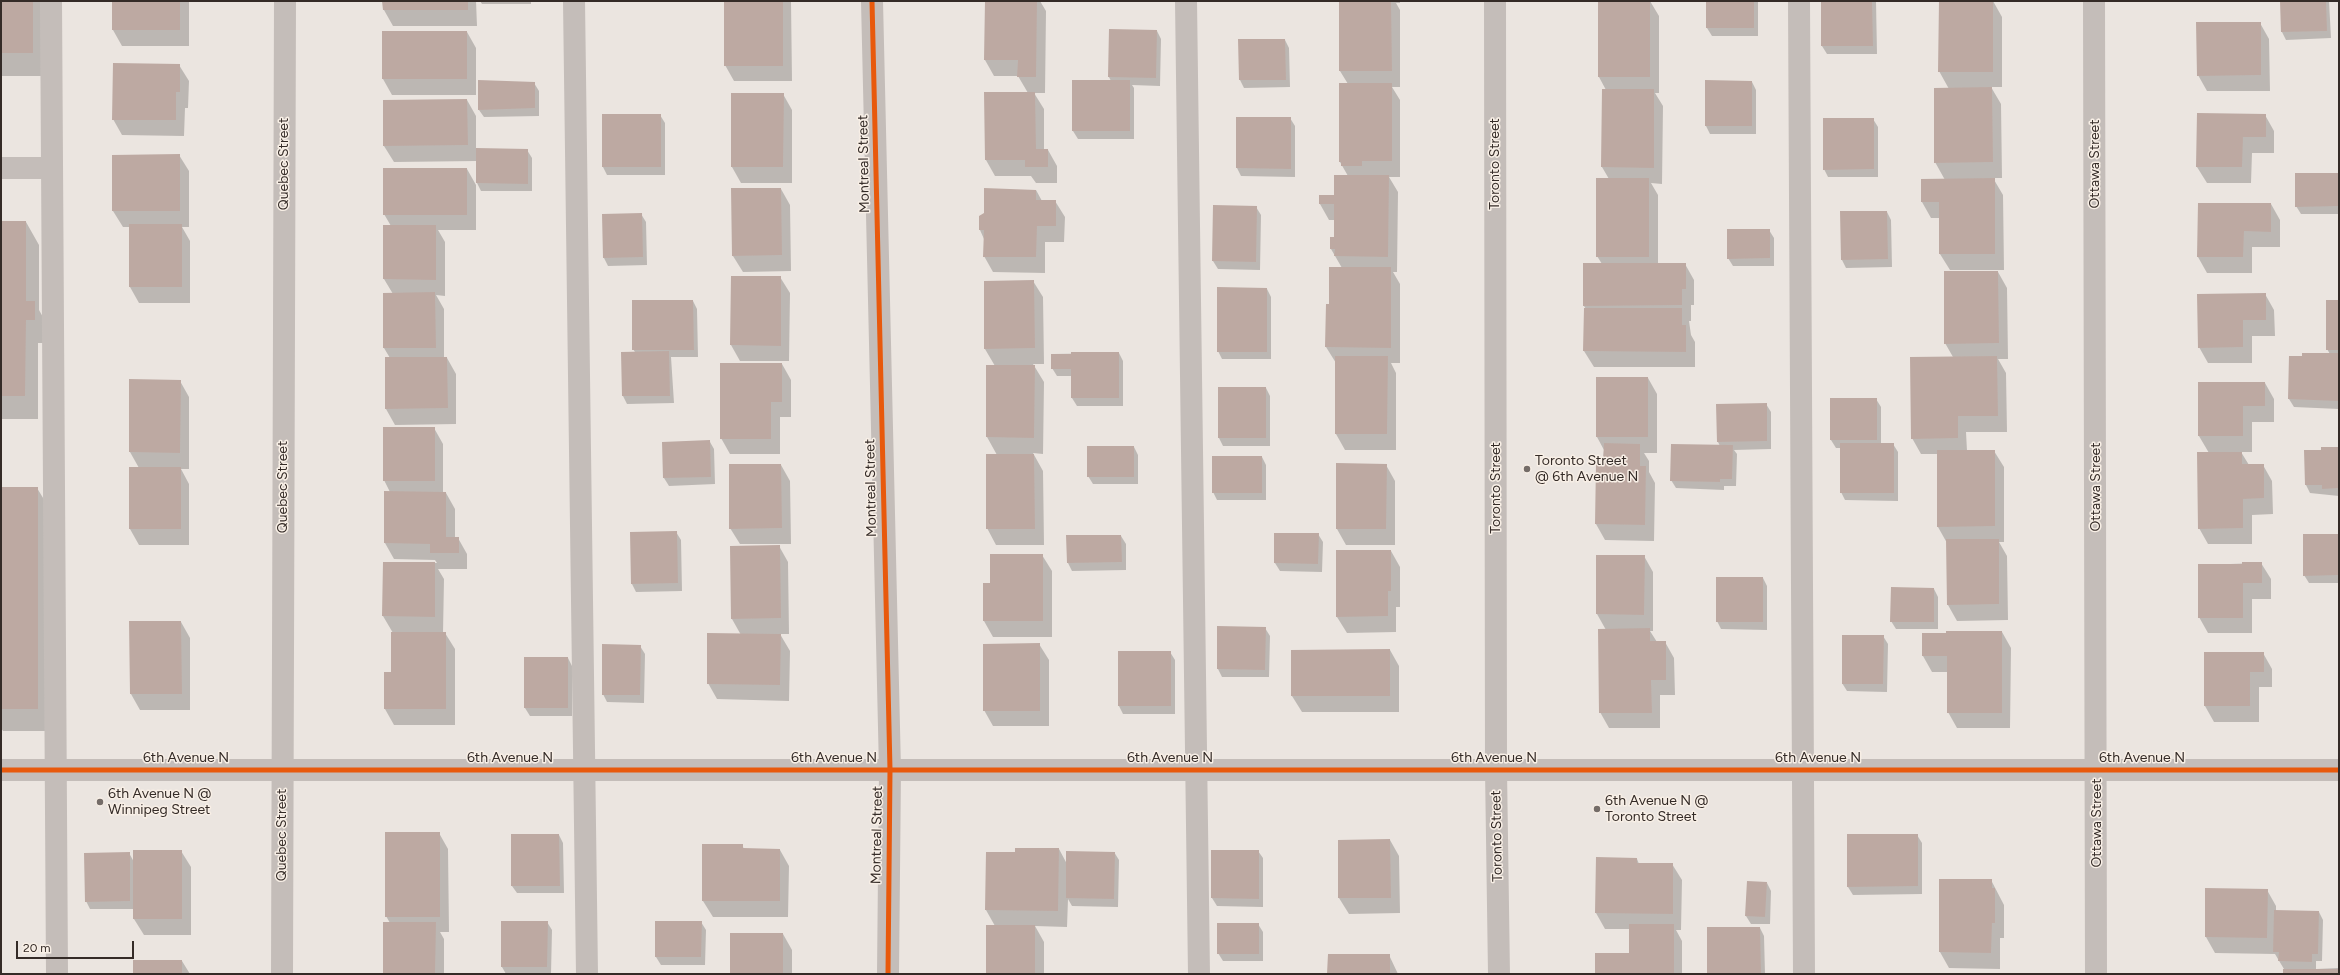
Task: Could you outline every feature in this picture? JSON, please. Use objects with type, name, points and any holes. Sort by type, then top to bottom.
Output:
[{"type":"street","points":[[51,1],[57,974]]},
{"type":"street","name":"Quebec Street","points":[[282,974],[285,1]]},
{"type":"street","points":[[574,1],[586,770],[586,974]]},
{"type":"street","name":"Montreal Street","points":[[872,1],[890,770],[888,974]]},
{"type":"street","points":[[1186,1],[1198,770],[1199,974]]},
{"type":"street","name":"Toronto Street","points":[[1495,1],[1496,770],[1499,974]]},
{"type":"street","points":[[1799,1],[1804,974]]},
{"type":"street","name":"Ottawa Street","points":[[2094,1],[2097,770],[2096,974]]},
{"type":"street","points":[[1,168],[52,168]]},
{"type":"street","name":"6th Avenue N","points":[[1,770],[2339,770]]},
{"type":"building","points":[[1,1],[33,1],[33,53],[1,53]]},
{"type":"building","points":[[112,1],[180,1],[180,30],[112,30]]},
{"type":"building","points":[[382,1],[468,1],[468,10],[383,10]]},
{"type":"building","points":[[724,1],[783,1],[783,66],[724,66]]},
{"type":"building","points":[[985,1],[1037,1],[1036,77],[1017,77],[1018,60],[984,60]]},
{"type":"building","points":[[1339,1],[1391,1],[1392,71],[1339,71]]},
{"type":"building","points":[[1598,1],[1650,1],[1650,77],[1598,77]]},
{"type":"building","points":[[1706,1],[1754,1],[1754,28],[1706,28]]},
{"type":"building","points":[[1821,1],[1872,1],[1873,46],[1821,46]]},
{"type":"building","points":[[1939,1],[1993,1],[1993,72],[1938,72]]},
{"type":"building","points":[[2280,1],[2326,1],[2327,31],[2281,32]]},
{"type":"building","points":[[2196,22],[2261,22],[2261,75],[2197,76]]},
{"type":"building","points":[[1109,29],[1157,30],[1156,78],[1108,77]]},
{"type":"building","points":[[382,31],[467,31],[467,79],[382,79]]},
{"type":"building","points":[[1238,39],[1285,39],[1286,80],[1239,80]]},
{"type":"building","points":[[113,63],[180,64],[180,92],[176,92],[176,120],[112,120]]},
{"type":"building","points":[[478,80],[535,82],[535,108],[478,110]]},
{"type":"building","points":[[1072,80],[1130,80],[1130,131],[1072,131]]},
{"type":"building","points":[[1705,80],[1752,81],[1752,126],[1705,126]]},
{"type":"building","points":[[1339,83],[1392,83],[1392,161],[1362,161],[1362,166],[1341,166],[1341,162],[1339,162]]},
{"type":"building","points":[[1992,87],[1993,162],[1934,163],[1934,88]]},
{"type":"building","points":[[1602,89],[1654,89],[1654,168],[1601,167]]},
{"type":"building","points":[[984,92],[1035,92],[1036,149],[1048,149],[1048,167],[1025,167],[1025,160],[985,160]]},
{"type":"building","points":[[731,93],[784,93],[783,167],[731,167]]},
{"type":"building","points":[[467,99],[468,145],[383,146],[383,100]]},
{"type":"building","points":[[2197,113],[2266,114],[2266,137],[2243,137],[2242,167],[2196,167]]},
{"type":"building","points":[[602,114],[661,114],[661,167],[602,167]]},
{"type":"building","points":[[1236,117],[1291,117],[1291,169],[1236,168]]},
{"type":"building","points":[[1823,118],[1874,118],[1874,169],[1823,170]]},
{"type":"building","points":[[476,148],[528,149],[528,184],[476,183]]},
{"type":"building","points":[[180,154],[180,211],[112,211],[112,155]]},
{"type":"building","points":[[383,168],[467,168],[467,215],[383,215]]},
{"type":"building","points":[[2295,173],[2339,173],[2339,206],[2295,207]]},
{"type":"building","points":[[1334,175],[1389,175],[1388,257],[1334,256],[1335,249],[1330,249],[1330,237],[1334,237],[1334,204],[1319,204],[1319,195],[1334,195]]},
{"type":"building","points":[[1596,178],[1649,178],[1649,257],[1596,257]]},
{"type":"building","points":[[1995,178],[1995,254],[1939,254],[1939,202],[1921,202],[1921,179]]},
{"type":"building","points":[[731,188],[781,188],[782,255],[732,256]]},
{"type":"building","points":[[984,188],[1036,190],[1036,200],[1056,200],[1056,226],[1037,226],[1036,257],[983,257],[984,230],[979,230],[979,216],[984,213]]},
{"type":"building","points":[[2198,203],[2271,203],[2271,232],[2244,231],[2243,257],[2197,257]]},
{"type":"building","points":[[1213,205],[1257,206],[1256,262],[1212,261]]},
{"type":"building","points":[[1840,211],[1887,211],[1888,259],[1841,260]]},
{"type":"building","points":[[642,213],[643,257],[603,258],[602,214]]},
{"type":"building","points":[[1,221],[26,221],[26,301],[35,301],[35,320],[26,320],[25,396],[1,396]]},
{"type":"building","points":[[129,224],[182,224],[182,287],[129,287]]},
{"type":"building","points":[[383,225],[436,225],[436,280],[383,279]]},
{"type":"building","points":[[1727,229],[1770,229],[1770,258],[1727,259]]},
{"type":"building","points":[[1583,263],[1686,263],[1686,289],[1682,289],[1682,305],[1583,306]]},
{"type":"building","points":[[1329,267],[1391,267],[1391,348],[1325,347],[1326,304],[1329,304]]},
{"type":"building","points":[[1944,271],[1998,271],[1999,343],[1944,344]]},
{"type":"building","points":[[731,276],[781,276],[781,346],[730,345]]},
{"type":"building","points":[[1034,280],[1035,348],[984,349],[984,281]]},
{"type":"building","points":[[1217,287],[1267,288],[1267,352],[1217,352]]},
{"type":"building","points":[[435,292],[436,348],[383,348],[383,293]]},
{"type":"building","points":[[2266,293],[2266,320],[2243,320],[2243,347],[2198,348],[2197,294]]},
{"type":"building","points":[[632,300],[693,300],[694,350],[632,350]]},
{"type":"building","points":[[2326,300],[2339,300],[2339,350],[2326,350]]},
{"type":"building","points":[[1584,308],[1682,308],[1682,325],[1686,325],[1686,352],[1583,351]]},
{"type":"building","points":[[669,351],[670,396],[622,396],[621,352]]},
{"type":"building","points":[[1071,352],[1119,352],[1119,398],[1071,398],[1071,369],[1051,369],[1051,354],[1071,354]]},
{"type":"building","points":[[2302,353],[2339,353],[2339,401],[2288,399],[2289,356],[2302,356]]},
{"type":"building","points":[[1335,356],[1388,356],[1387,434],[1335,434]]},
{"type":"building","points":[[1997,356],[1998,416],[1958,416],[1958,438],[1911,439],[1910,357]]},
{"type":"building","points":[[385,357],[447,357],[448,408],[385,409]]},
{"type":"building","points":[[720,363],[782,363],[782,402],[771,402],[771,439],[720,439]]},
{"type":"building","points":[[986,365],[1035,365],[1034,438],[986,437]]},
{"type":"building","points":[[1596,377],[1648,377],[1648,437],[1596,437]]},
{"type":"building","points":[[129,379],[181,380],[180,453],[129,452]]},
{"type":"building","points":[[2198,382],[2265,382],[2265,406],[2243,406],[2243,436],[2198,436]]},
{"type":"building","points":[[1218,387],[1266,387],[1266,438],[1218,438]]},
{"type":"building","points":[[1830,398],[1877,398],[1877,440],[1830,440]]},
{"type":"building","points":[[1767,403],[1767,441],[1717,442],[1716,404]]},
{"type":"building","points":[[383,427],[435,427],[435,481],[383,481]]},
{"type":"building","points":[[710,440],[711,477],[663,478],[662,442]]},
{"type":"building","points":[[1604,443],[1640,444],[1640,466],[1646,466],[1645,525],[1595,524],[1596,464],[1603,464]]},
{"type":"building","points":[[1840,443],[1894,443],[1894,493],[1840,493]]},
{"type":"building","points":[[1671,444],[1733,445],[1732,479],[1720,479],[1720,482],[1670,481]]},
{"type":"building","points":[[1087,446],[1134,446],[1134,477],[1087,477]]},
{"type":"building","points":[[2321,447],[2339,447],[2339,488],[2322,489],[2322,485],[2305,485],[2304,450],[2321,450]]},
{"type":"building","points":[[1937,450],[1995,450],[1995,526],[1937,527]]},
{"type":"building","points":[[2197,452],[2242,452],[2242,464],[2264,464],[2264,498],[2243,499],[2243,528],[2198,529]]},
{"type":"building","points":[[986,454],[1034,454],[1035,529],[986,529]]},
{"type":"building","points":[[1212,456],[1262,456],[1262,493],[1212,493]]},
{"type":"building","points":[[1336,463],[1387,464],[1386,529],[1336,529]]},
{"type":"building","points":[[729,464],[781,464],[782,528],[729,529]]},
{"type":"building","points":[[129,467],[181,467],[181,529],[129,529]]},
{"type":"building","points":[[1,487],[38,487],[38,709],[1,709]]},
{"type":"building","points":[[384,491],[446,492],[446,537],[459,537],[459,553],[430,553],[430,544],[384,543]]},
{"type":"building","points":[[677,531],[678,583],[631,584],[630,532]]},
{"type":"building","points":[[1274,533],[1319,533],[1318,564],[1274,563]]},
{"type":"building","points":[[2303,534],[2339,534],[2339,575],[2303,576]]},
{"type":"building","points":[[1066,535],[1121,535],[1122,562],[1067,563]]},
{"type":"building","points":[[1946,539],[1999,539],[1999,604],[1947,605]]},
{"type":"building","points":[[780,545],[781,618],[731,619],[730,546]]},
{"type":"building","points":[[1336,550],[1391,550],[1391,591],[1388,591],[1388,616],[1336,617]]},
{"type":"building","points":[[990,554],[1043,554],[1043,621],[983,621],[983,583],[990,583]]},
{"type":"building","points":[[1596,555],[1645,555],[1644,615],[1596,614]]},
{"type":"building","points":[[383,562],[435,562],[435,617],[382,616]]},
{"type":"building","points":[[2242,562],[2262,562],[2262,583],[2243,583],[2243,618],[2198,618],[2198,564],[2242,564]]},
{"type":"building","points":[[1716,577],[1763,577],[1763,622],[1716,622]]},
{"type":"building","points":[[1891,587],[1934,588],[1934,622],[1890,622]]},
{"type":"building","points":[[129,621],[181,621],[182,694],[130,694]]},
{"type":"building","points":[[1217,626],[1266,627],[1265,670],[1217,669]]},
{"type":"building","points":[[1650,628],[1650,641],[1666,641],[1666,680],[1651,680],[1652,713],[1599,713],[1598,629]]},
{"type":"building","points":[[1946,631],[2002,631],[2002,713],[1947,713],[1947,656],[1922,656],[1922,633],[1946,633]]},
{"type":"building","points":[[391,632],[446,632],[446,709],[384,709],[384,672],[391,672]]},
{"type":"building","points":[[707,633],[781,634],[780,685],[707,684]]},
{"type":"building","points":[[1842,635],[1884,635],[1883,684],[1842,684]]},
{"type":"building","points":[[1040,643],[1040,711],[983,711],[983,644]]},
{"type":"building","points":[[602,644],[641,645],[640,695],[602,695]]},
{"type":"building","points":[[1390,649],[1390,696],[1291,696],[1291,650]]},
{"type":"building","points":[[1118,651],[1171,651],[1171,706],[1118,706]]},
{"type":"building","points":[[2204,652],[2264,652],[2264,672],[2250,672],[2250,706],[2204,706]]},
{"type":"building","points":[[524,657],[568,657],[568,708],[524,708]]},
{"type":"building","points":[[385,832],[440,832],[440,917],[385,917]]},
{"type":"building","points":[[511,834],[559,834],[560,886],[511,886]]},
{"type":"building","points":[[1847,834],[1918,834],[1918,886],[1847,887]]},
{"type":"building","points":[[1390,839],[1391,898],[1338,898],[1338,840]]},
{"type":"building","points":[[702,844],[743,844],[743,848],[780,849],[780,901],[702,901]]},
{"type":"building","points":[[1015,848],[1059,848],[1058,911],[985,910],[986,852],[1015,852]]},
{"type":"building","points":[[133,850],[182,850],[182,919],[133,919]]},
{"type":"building","points":[[1211,850],[1259,850],[1259,899],[1211,898]]},
{"type":"building","points":[[1066,851],[1115,852],[1114,899],[1066,898]]},
{"type":"building","points":[[130,852],[130,901],[85,902],[84,853]]},
{"type":"building","points":[[1596,857],[1637,858],[1637,863],[1673,863],[1673,914],[1595,913]]},
{"type":"building","points":[[1939,879],[1992,879],[1992,888],[1995,888],[1995,923],[1992,923],[1991,953],[1939,952]]},
{"type":"building","points":[[1747,881],[1767,882],[1765,917],[1745,916]]},
{"type":"building","points":[[2205,888],[2268,889],[2267,938],[2205,937]]},
{"type":"building","points":[[2274,910],[2319,911],[2318,954],[2312,954],[2312,962],[2278,961],[2279,952],[2273,952]]},
{"type":"building","points":[[501,921],[548,921],[547,967],[501,967]]},
{"type":"building","points":[[655,921],[702,921],[701,957],[655,957]]},
{"type":"building","points":[[383,922],[436,922],[435,974],[383,974]]},
{"type":"building","points":[[1217,923],[1259,923],[1259,954],[1217,954]]},
{"type":"building","points":[[1629,924],[1674,924],[1674,974],[1595,974],[1595,953],[1629,953]]},
{"type":"building","points":[[986,925],[1035,925],[1035,974],[986,974]]},
{"type":"building","points":[[1707,927],[1760,927],[1761,974],[1707,974]]},
{"type":"building","points":[[730,933],[783,933],[783,974],[730,974]]},
{"type":"building","points":[[1328,954],[1390,954],[1390,974],[1327,974]]},
{"type":"building","points":[[133,960],[182,960],[182,974],[133,974]]},
{"type":"building","points":[[2283,969],[2339,969],[2339,974],[2283,974]]},
{"type":"cycle path","points":[[872,1],[890,770],[888,974]]},
{"type":"cycle path","points":[[1,770],[2339,770]]},
{"type":"place","name":"Toronto Street @ 6th Avenue N","points":[[1527,469]]},
{"type":"place","name":"6th Avenue N @ Winnipeg Street","points":[[100,802]]},
{"type":"place","name":"6th Avenue N @ Toronto Street","points":[[1597,809]]}]
